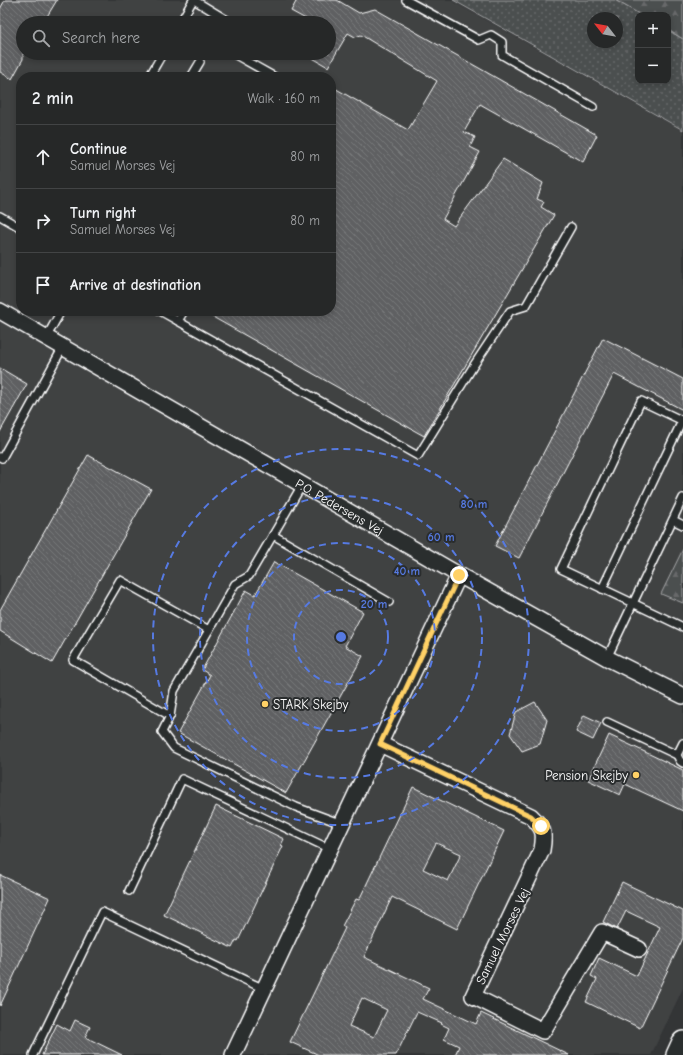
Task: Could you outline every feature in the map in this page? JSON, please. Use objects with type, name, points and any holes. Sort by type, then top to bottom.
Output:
[{"type":"street","name":"P.O. Pedersens Vej","points":[[0,311],[459,575],[607,658],[683,696]]},
{"type":"street","points":[[233,1055],[459,575]]},
{"type":"street","name":"Samuel Morses Vej","points":[[380,744],[531,816],[541,826],[544,838],[542,850],[473,996],[543,1031],[602,932],[639,950]]},
{"type":"street","points":[[677,1055],[683,1042]]},
{"type":"lane","points":[[184,16],[194,0],[220,16]]},
{"type":"lane","points":[[406,0],[479,40],[491,35],[502,42],[502,55],[593,107]]},
{"type":"lane","points":[[152,72],[159,60]]},
{"type":"lane","points":[[245,60],[266,72]]},
{"type":"lane","points":[[194,72],[200,62]]},
{"type":"lane","points":[[0,216],[16,225]]},
{"type":"lane","points":[[169,316],[418,456],[474,365],[510,311],[526,306],[572,227]]},
{"type":"lane","points":[[46,338],[58,316]]},
{"type":"lane","points":[[178,321],[181,316]]},
{"type":"lane","points":[[0,457],[2,458],[63,347]]},
{"type":"lane","points":[[602,589],[682,421],[641,401],[562,569],[602,589],[683,627]]},
{"type":"lane","points":[[302,485],[249,576],[235,584],[174,691],[170,716],[162,732],[174,748],[296,807],[342,824]]},
{"type":"lane","points":[[607,658],[683,498]]},
{"type":"lane","points":[[673,520],[683,525]]},
{"type":"lane","points":[[273,535],[389,602]]},
{"type":"lane","points":[[170,716],[73,660],[120,580],[209,630]]},
{"type":"lane","points":[[607,722],[677,756],[683,763]]},
{"type":"lane","points":[[677,756],[683,743]]},
{"type":"lane","points":[[129,891],[182,779],[330,849]]},
{"type":"lane","points":[[33,1055],[102,912],[264,990]]},
{"type":"shaded area","points":[[0,0],[450,0],[683,131],[683,988],[651,1055],[0,1055]]},
{"type":"green space","points":[[453,0],[615,0],[636,12],[635,84],[671,84],[671,32],[683,39],[683,130]]},
{"type":"green space","points":[[615,0],[683,0],[683,39],[671,32],[671,12],[636,12]]},
{"type":"green space","points":[[683,549],[683,603],[661,594]]},
{"type":"building","points":[[5,0],[57,0],[47,16],[16,16],[16,60],[22,60],[12,79],[0,72],[0,9]]},
{"type":"building","points":[[297,0],[337,0],[359,13],[375,9],[597,135],[583,162],[480,104],[464,132],[475,137],[470,147],[480,152],[443,219],[454,226],[503,159],[543,183],[537,199],[544,202],[541,207],[554,215],[424,436],[211,316],[336,316],[336,89],[408,130],[437,81],[361,35],[355,37],[348,33],[336,53],[336,16],[300,16],[291,11]]},
{"type":"building","points":[[316,60],[332,60],[328,67]]},
{"type":"building","points":[[603,338],[683,379],[683,410],[614,374],[519,558],[495,546]]},
{"type":"building","points":[[0,368],[27,384],[0,432]]},
{"type":"building","points":[[88,455],[151,489],[52,663],[0,631],[0,610]]},
{"type":"building","name":"STARK Skejby","points":[[274,562],[363,612],[345,646],[363,656],[286,793],[178,733],[210,675],[202,670],[246,590],[255,595]]},
{"type":"building","points":[[535,702],[547,720],[540,744],[522,751],[510,734],[516,712]]},
{"type":"building","points":[[584,715],[601,723],[593,740],[576,732]]},
{"type":"building","name":"Pension Skejby","points":[[609,735],[683,770],[683,811],[625,784],[620,795],[588,780]]},
{"type":"building","points":[[413,787],[504,831],[457,929],[392,897],[364,957],[429,988],[423,999],[476,1024],[481,1013],[569,1055],[455,1055],[459,1046],[444,1039],[449,1028],[441,1024],[442,1023],[417,1012],[396,1055],[319,1055],[290,1042],[345,928],[342,926],[356,899],[359,900]],"holes":[[[436,843],[461,854],[448,881],[423,869]],[[362,998],[387,1010],[374,1037],[349,1026]]]},
{"type":"building","points":[[216,806],[284,839],[281,845],[283,846],[238,941],[236,940],[232,948],[164,915]]},
{"type":"building","points":[[0,875],[50,898],[0,1006]]},
{"type":"building","points":[[622,882],[683,911],[683,938],[640,1028],[586,1002],[597,979],[591,976],[599,958],[637,976],[660,927],[626,911],[617,929],[603,922]]},
{"type":"building","points":[[75,1020],[90,1027],[85,1037],[122,1055],[42,1055],[57,1024],[70,1031]]},
{"type":"place","name":"STARK Skejby","points":[[265,704]]},
{"type":"place","name":"Pension Skejby","points":[[636,775]]},
{"type":"route","points":[[459,575],[380,744],[531,816],[541,826]]}]
